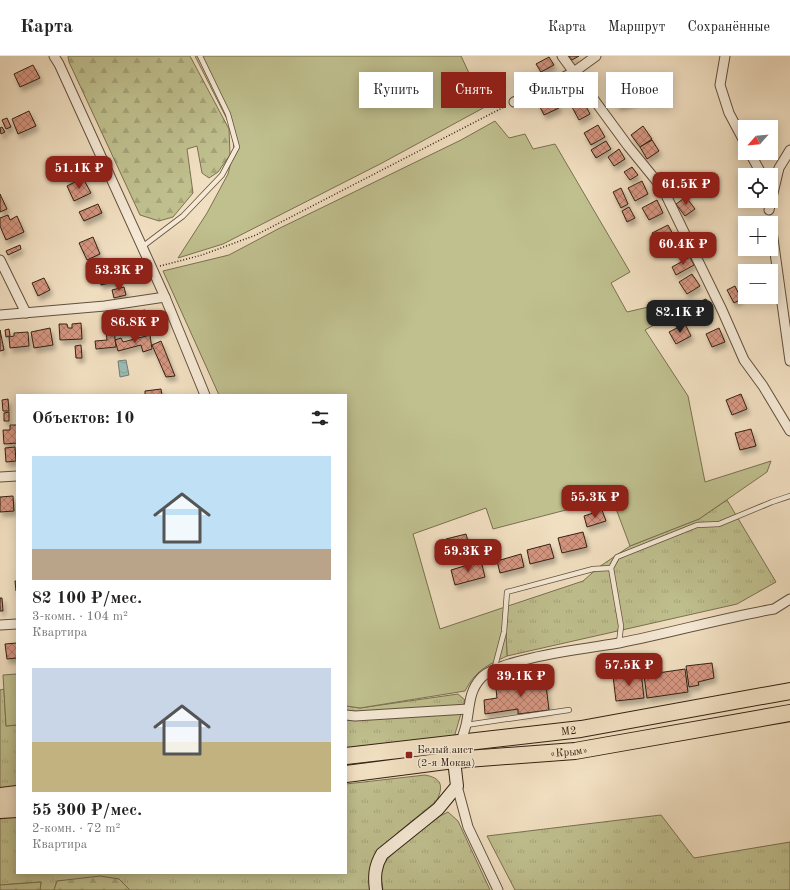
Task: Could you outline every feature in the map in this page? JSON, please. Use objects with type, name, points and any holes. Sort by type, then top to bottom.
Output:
[{"type":"highway","name":"М2","points":[[347,756],[581,729],[790,691]]},
{"type":"highway","name":"«Крым»","points":[[347,774],[454,760],[575,751],[790,713]]},
{"type":"highway","points":[[0,796],[16,794]]},
{"type":"highway","points":[[0,810],[16,808]]},
{"type":"street","points":[[54,56],[165,297],[205,394]]},
{"type":"street","points":[[562,56],[574,72],[596,56]]},
{"type":"street","points":[[725,56],[720,85],[729,113],[738,130]]},
{"type":"street","points":[[598,105],[628,146],[663,189],[722,310],[744,360],[763,386],[790,431]]},
{"type":"street","points":[[778,171],[790,150]]},
{"type":"street","points":[[776,256],[790,361]]},
{"type":"street","points":[[0,260],[26,313]]},
{"type":"street","points":[[0,315],[106,306],[165,297]]},
{"type":"street","points":[[0,477],[16,476]]},
{"type":"street","points":[[498,890],[468,827],[456,786],[454,760],[466,725],[473,688],[483,676],[505,666],[566,650],[619,643],[774,609],[790,599]]},
{"type":"street","points":[[0,625],[16,624]]},
{"type":"street","points":[[347,715],[355,716],[468,709]]},
{"type":"street","points":[[376,890],[376,864],[382,854],[438,809],[456,786]]},
{"type":"lane","points":[[142,248],[183,216],[218,180],[237,147],[228,114],[200,56]]},
{"type":"lane","points":[[619,643],[621,626],[611,568],[617,557],[697,526],[719,524],[790,496]]},
{"type":"lane","points":[[494,671],[504,632],[507,592],[593,568],[611,568]]},
{"type":"lane","points":[[466,725],[569,710]]},
{"type":"path","points":[[151,269],[202,255],[256,235],[514,102]]},
{"type":"green space","points":[[68,56],[190,56],[229,129],[230,155],[218,172],[209,178],[202,173],[197,146],[187,149],[193,193],[173,217],[159,221],[140,215],[69,62]]},
{"type":"green space","points":[[195,56],[461,56],[469,72],[441,72],[441,108],[483,108],[382,163],[223,244],[178,258],[207,213],[228,174],[234,149],[232,129]]},
{"type":"green space","points":[[495,121],[509,138],[525,134],[533,149],[555,144],[630,272],[611,283],[627,312],[657,305],[663,320],[645,330],[688,396],[705,482],[771,461],[767,472],[699,519],[630,546],[612,498],[493,529],[486,508],[413,534],[440,629],[505,607],[507,656],[482,669],[473,678],[465,691],[360,708],[347,706],[347,394],[219,394],[163,271],[229,255],[278,229],[461,140]]},
{"type":"green space","points":[[727,500],[776,582],[737,604],[507,656],[505,607],[583,581],[599,567],[630,546],[699,519]]},
{"type":"green space","points":[[16,674],[16,725],[6,726],[3,675]]},
{"type":"green space","points":[[4,689],[6,726],[16,725],[16,794],[0,796],[0,690]]},
{"type":"green space","points":[[458,694],[465,700],[455,734],[444,749],[347,758],[347,706],[360,708]]},
{"type":"green space","points":[[425,775],[435,778],[440,783],[440,790],[437,800],[392,838],[376,855],[370,869],[371,890],[130,890],[119,879],[57,881],[54,890],[40,890],[41,882],[0,885],[0,819],[16,817],[16,874],[347,874],[347,784]]},
{"type":"green space","points":[[448,812],[458,821],[490,890],[383,890],[381,871],[387,859],[409,839],[440,816]]},
{"type":"green space","points":[[661,815],[694,858],[790,842],[790,890],[515,890],[487,836]]},
{"type":"green space","points":[[100,876],[119,879],[130,890],[54,890],[57,881]]},
{"type":"green space","points":[[41,882],[40,890],[0,890],[0,885]]},
{"type":"water","points":[[126,360],[129,375],[120,377],[118,361]]},
{"type":"building","points":[[569,56],[579,56],[572,60]]},
{"type":"building","points":[[549,57],[554,65],[541,72],[536,64]]},
{"type":"building","points":[[33,65],[40,78],[20,87],[14,74]]},
{"type":"building","points":[[540,108],[559,108],[544,115]]},
{"type":"building","points":[[573,108],[587,108],[590,114],[579,120]]},
{"type":"building","points":[[29,111],[36,126],[18,134],[12,119]]},
{"type":"building","points":[[7,118],[11,127],[6,129],[2,120]]},
{"type":"building","points":[[598,125],[605,137],[591,145],[584,133]]},
{"type":"building","points":[[643,126],[652,139],[640,147],[631,135]]},
{"type":"building","points":[[2,127],[5,132],[1,134],[0,128]]},
{"type":"building","points":[[652,140],[659,151],[647,159],[640,147]]},
{"type":"building","points":[[606,141],[611,149],[596,158],[591,150]]},
{"type":"building","points":[[619,149],[625,159],[614,166],[608,157]]},
{"type":"building","points":[[632,167],[638,175],[630,180],[624,172]]},
{"type":"building","points":[[76,171],[78,176],[68,181],[66,176]]},
{"type":"building","points":[[83,178],[91,193],[74,201],[67,186]]},
{"type":"building","points":[[642,181],[648,194],[635,201],[628,188]]},
{"type":"building","points":[[621,188],[628,204],[621,208],[613,192]]},
{"type":"building","points":[[0,194],[7,209],[0,212]]},
{"type":"building","points":[[686,197],[695,209],[685,216],[676,204]]},
{"type":"building","points":[[657,200],[663,213],[649,220],[642,208]]},
{"type":"building","points":[[98,204],[102,213],[84,221],[79,212]]},
{"type":"building","points":[[629,207],[635,218],[627,222],[622,211]]},
{"type":"building","points":[[8,215],[10,220],[17,216],[24,232],[6,240],[0,226],[0,218]]},
{"type":"building","points":[[668,225],[676,240],[660,248],[652,233]]},
{"type":"building","points":[[93,237],[100,254],[87,260],[79,243]]},
{"type":"building","points":[[20,245],[21,249],[8,255],[6,251]]},
{"type":"building","points":[[690,257],[694,265],[676,275],[672,267]]},
{"type":"building","points":[[115,268],[118,281],[101,285],[98,272]]},
{"type":"building","points":[[692,274],[700,286],[687,294],[679,282]]},
{"type":"building","points":[[44,278],[50,290],[38,296],[32,283]]},
{"type":"building","points":[[735,286],[738,292],[738,301],[734,303],[727,290]]},
{"type":"building","points":[[124,287],[126,295],[114,298],[112,290]]},
{"type":"building","points":[[706,299],[711,308],[699,314],[694,304]]},
{"type":"building","points":[[145,310],[148,329],[118,335],[115,316]]},
{"type":"building","points":[[104,313],[112,313],[116,347],[96,349],[95,341],[107,340]]},
{"type":"building","points":[[81,323],[82,339],[60,340],[59,324],[67,324],[68,328],[72,328],[72,324]]},
{"type":"building","points":[[685,324],[691,336],[676,344],[669,332]]},
{"type":"building","points":[[50,328],[53,345],[34,348],[31,332]]},
{"type":"building","points":[[719,328],[725,342],[712,347],[706,334]]},
{"type":"building","points":[[9,329],[10,336],[6,337],[5,330]]},
{"type":"building","points":[[0,330],[4,350],[0,351]]},
{"type":"building","points":[[28,332],[29,346],[10,348],[9,337],[14,336],[14,333]]},
{"type":"building","points":[[150,335],[152,349],[143,352],[141,345],[118,351],[115,340],[121,338],[123,342]]},
{"type":"building","points":[[161,341],[175,376],[166,377],[152,345]]},
{"type":"building","points":[[81,345],[82,358],[76,358],[75,346]]},
{"type":"building","points":[[161,389],[162,394],[145,394],[145,391]]},
{"type":"building","points":[[741,394],[747,409],[732,415],[726,400]]},
{"type":"building","points":[[8,399],[9,411],[3,411],[2,400]]},
{"type":"building","points":[[9,412],[9,421],[4,421],[4,413]]},
{"type":"building","points":[[10,425],[16,425],[16,443],[4,444],[3,430],[10,430]]},
{"type":"building","points":[[751,429],[756,446],[740,450],[735,433]]},
{"type":"building","points":[[15,447],[16,461],[6,462],[5,448]]},
{"type":"building","points":[[13,496],[14,511],[0,512],[0,497]]},
{"type":"building","points":[[602,510],[606,521],[587,527],[584,516]]},
{"type":"building","points":[[583,532],[587,547],[562,553],[558,538]]},
{"type":"building","points":[[466,534],[468,541],[448,547],[446,539]]},
{"type":"building","points":[[550,544],[554,558],[530,564],[527,550]]},
{"type":"building","points":[[521,554],[524,567],[500,573],[497,561]]},
{"type":"building","points":[[481,561],[485,577],[455,585],[451,570]]},
{"type":"building","points":[[0,598],[2,598],[3,611],[0,611]]},
{"type":"building","points":[[16,643],[16,658],[7,659],[5,644]]},
{"type":"building","points":[[712,663],[714,678],[698,682],[699,685],[689,687],[686,666]]},
{"type":"building","points":[[685,669],[688,692],[647,698],[644,675]]},
{"type":"building","points":[[641,672],[644,698],[616,701],[613,676]]},
{"type":"building","points":[[545,677],[549,710],[518,714],[518,709],[485,714],[484,700],[497,698],[496,689],[517,687],[516,681]]},
{"type":"place","name":"Белый аист (2-я Моква)","points":[[409,755]]}]
